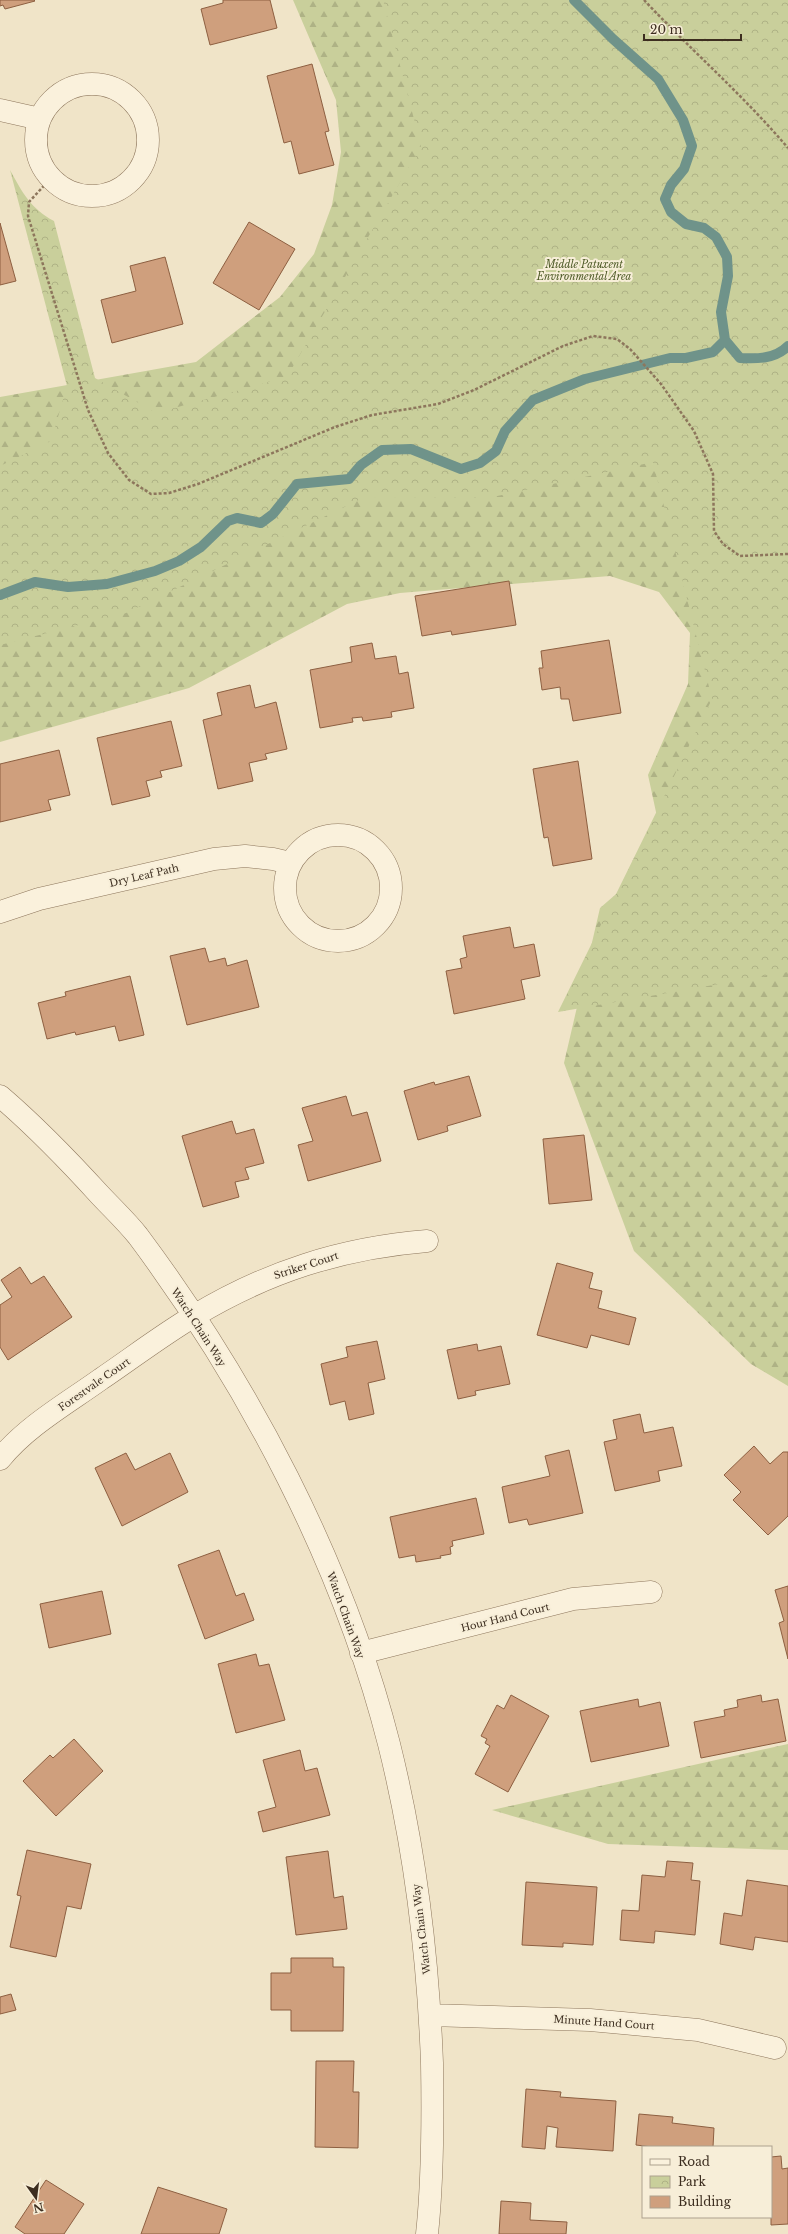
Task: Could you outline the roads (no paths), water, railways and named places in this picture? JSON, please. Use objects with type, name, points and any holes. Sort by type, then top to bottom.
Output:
[{"type":"street","points":[[97,84],[113,88],[125,94],[138,107],[145,121],[148,142],[141,168],[128,183],[112,193],[95,196],[81,195],[66,189],[51,178],[40,160],[36,137],[40,119],[49,104],[66,90],[79,86],[97,84]]},
{"type":"street","points":[[0,110],[40,119]]},
{"type":"street","points":[[341,834],[360,838],[376,849],[387,865],[392,885],[391,901],[384,916],[369,932],[350,940],[332,941],[317,937],[304,929],[291,913],[284,894],[285,876],[290,863],[303,847],[324,836],[341,834]]},
{"type":"street","name":"Dry Leaf Path","points":[[0,912],[39,898],[214,860],[245,856],[273,859],[290,863]]},
{"type":"street","name":"Watch Chain Way","points":[[0,1096],[74,1166],[136,1233],[193,1316],[235,1383],[305,1513],[333,1578],[361,1653],[388,1743],[410,1845],[422,1925],[430,2015],[433,2114],[427,2234]]},
{"type":"street","name":"Striker Court","points":[[193,1316],[258,1281],[302,1265],[352,1250],[386,1244],[427,1241]]},
{"type":"street","name":"Forestvale Court","points":[[0,1460],[29,1429],[193,1316]]},
{"type":"street","name":"Hour Hand Court","points":[[361,1653],[573,1599],[651,1592]]},
{"type":"street","name":"Minute Hand Court","points":[[430,2015],[590,2020],[698,2030],[775,2048]]},
{"type":"waterway","points":[[574,0],[613,39],[658,79],[683,120],[692,146],[684,169],[671,185],[665,199],[671,212],[686,224],[704,228],[716,237],[727,257],[728,276],[721,312],[725,340],[740,358],[772,356],[788,346]]},
{"type":"waterway","points":[[0,595],[35,582],[68,587],[107,584],[155,571],[179,561],[201,547],[228,521],[237,518],[261,523],[273,514],[297,484],[349,479],[361,465],[382,450],[411,449],[461,469],[480,463],[496,451],[505,431],[533,400],[585,379],[670,358],[686,358],[713,352],[725,340]]},
{"type":"park label","name":"Middle Patuxent Environmental Area","points":[[584,270]]}]
